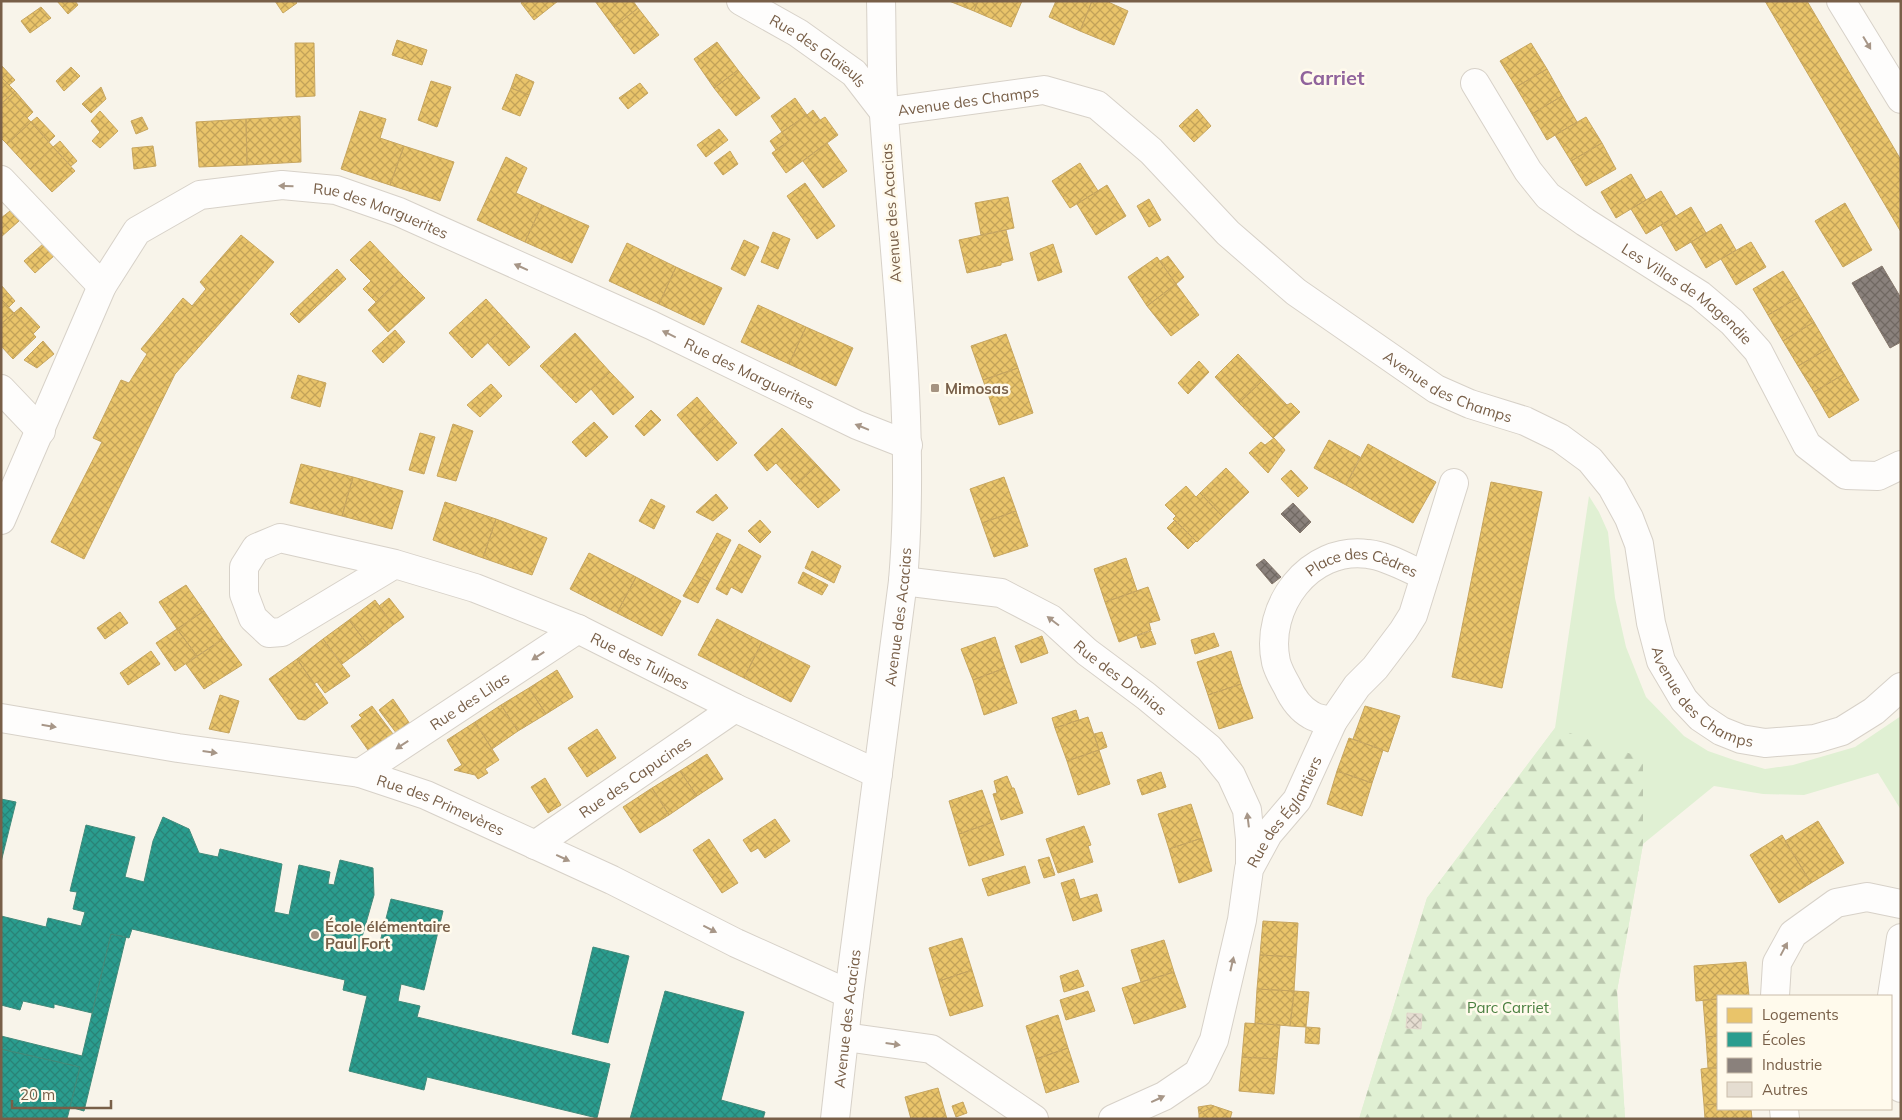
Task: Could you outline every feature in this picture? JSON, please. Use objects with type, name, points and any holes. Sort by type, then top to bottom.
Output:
[{"type":"street","name":"Rue des Glaïeuls","points":[[742,1],[798,33],[854,73],[884,112]]},
{"type":"street","name":"Avenue des Acacias","points":[[835,1119],[849,994],[903,581],[907,532],[908,445],[884,112],[881,1]]},
{"type":"street","points":[[1842,1],[1901,99]]},
{"type":"street","name":"Les Villas de Magendie","points":[[1475,83],[1528,171],[1548,196],[1585,222],[1700,295],[1732,322],[1758,351],[1807,445],[1846,475],[1878,476],[1901,465]]},
{"type":"street","name":"Avenue des Champs","points":[[884,112],[1044,90],[1097,105],[1151,151],[1228,234],[1296,292],[1436,389],[1470,404],[1525,421],[1560,438],[1582,454],[1590,460],[1612,487],[1629,518],[1639,544],[1651,623],[1660,661],[1684,700],[1700,717],[1721,730],[1741,739],[1765,743],[1814,739],[1842,731],[1874,711],[1901,687]]},
{"type":"street","points":[[1,180],[102,286]]},
{"type":"street","name":"Rue des Marguerites","points":[[1,520],[102,286],[137,231],[200,195],[282,185],[336,190],[399,212],[633,317],[857,425],[908,445]]},
{"type":"street","points":[[1,390],[41,431]]},
{"type":"street","name":"Rue des Églantiers","points":[[1113,1119],[1164,1096],[1198,1073],[1214,1040],[1242,920],[1250,869],[1268,834],[1297,800],[1333,722],[1357,686],[1375,668],[1403,631],[1412,614],[1454,483]]},
{"type":"street","name":"Rue des Tulipes","points":[[396,564],[282,632],[269,633],[253,618],[244,594],[244,567],[256,548],[280,538],[396,564],[475,588],[578,629],[735,708],[878,774]]},
{"type":"street","name":"Place des Cèdres","points":[[1333,722],[1311,715],[1293,698],[1276,662],[1276,625],[1282,606],[1293,585],[1318,563],[1346,554],[1368,554],[1425,576]]},
{"type":"street","name":"Rue des Dalhias","points":[[903,581],[1001,593],[1051,619],[1087,652],[1209,748],[1231,774],[1247,810],[1250,839],[1250,869]]},
{"type":"street","name":"Rue des Lilas","points":[[360,773],[578,629]]},
{"type":"street","name":"Rue des Capucines","points":[[535,845],[735,708]]},
{"type":"street","name":"Rue des Primevères","points":[[1,718],[178,748],[360,773],[426,795],[612,880],[736,943],[849,994]]},
{"type":"street","points":[[1775,995],[1777,964],[1793,934],[1836,903],[1868,897],[1901,904]]},
{"type":"street","points":[[1892,996],[1900,950]]},
{"type":"street","points":[[845,1037],[931,1050],[1034,1119]]},
{"type":"street","points":[[1892,1053],[1901,1088]]},
{"type":"green space","name":"Parc Carriet","points":[[1589,496],[1608,532],[1615,598],[1626,647],[1646,697],[1684,736],[1708,751],[1765,769],[1793,765],[1855,747],[1901,716],[1901,810],[1878,773],[1804,795],[1763,794],[1714,786],[1643,844],[1617,991],[1625,1119],[1359,1119],[1427,898],[1555,728]]},
{"type":"green space","name":"Parc Carriet","points":[[1555,728],[1643,758],[1643,844],[1617,991],[1625,1119],[1359,1119],[1427,898]]},
{"type":"building: Logements","points":[[57,1],[75,1],[78,5],[68,14]]},
{"type":"building: Logements","points":[[275,1],[295,1],[297,3],[283,13]]},
{"type":"building: Logements","points":[[523,1],[558,1],[534,20],[521,3]]},
{"type":"building: Logements","points":[[595,1],[633,1],[638,8],[614,27]]},
{"type":"building: Logements","points":[[949,1],[978,1],[974,11]]},
{"type":"building: Logements","points":[[978,1],[1022,1],[1011,27],[974,11]]},
{"type":"building: Logements","points":[[1056,1],[1092,1],[1080,31],[1049,17]]},
{"type":"building: Logements","points":[[1092,1],[1106,1],[1128,11],[1114,45],[1080,31]]},
{"type":"building: Logements","points":[[1765,1],[1807,1],[1901,160],[1901,232]]},
{"type":"building: Logements","points":[[41,7],[51,18],[30,33],[21,21]]},
{"type":"building: Logements","points":[[638,8],[659,35],[634,54],[614,27]]},
{"type":"building: Logements","points":[[397,40],[427,50],[422,65],[392,55]]},
{"type":"building: Logements","points":[[717,42],[738,70],[714,88],[694,59]]},
{"type":"building: Logements","points":[[295,43],[314,43],[315,96],[296,97]]},
{"type":"building: Logements","points":[[1531,43],[1547,69],[1516,87],[1500,61]]},
{"type":"building: Logements","points":[[1,65],[15,80],[9,85],[1,77]]},
{"type":"building: Logements","points":[[71,67],[80,76],[64,91],[56,81]]},
{"type":"building: Logements","points":[[1547,69],[1562,96],[1532,114],[1516,87]]},
{"type":"building: Logements","points":[[738,70],[760,98],[736,116],[714,88]]},
{"type":"building: Logements","points":[[516,74],[534,82],[529,95],[511,88]]},
{"type":"building: Logements","points":[[1,77],[15,91],[1,104]]},
{"type":"building: Logements","points":[[431,81],[451,87],[437,127],[418,120]]},
{"type":"building: Logements","points":[[640,83],[648,93],[628,109],[619,98]]},
{"type":"building: Logements","points":[[101,87],[106,99],[91,113],[82,104]]},
{"type":"building: Logements","points":[[511,88],[529,95],[520,116],[502,109]]},
{"type":"building: Logements","points":[[15,91],[33,112],[27,118],[8,98]]},
{"type":"building: Logements","points":[[1562,96],[1577,122],[1547,140],[1532,114]]},
{"type":"building: Logements","points":[[8,98],[31,122],[7,144],[1,138],[1,104]]},
{"type":"building: Logements","points":[[795,98],[807,115],[782,132],[771,116]]},
{"type":"building: Logements","points":[[1197,109],[1211,126],[1194,142],[1179,126]]},
{"type":"building: Logements","points":[[813,110],[820,120],[814,124],[807,115]]},
{"type":"building: Logements","points":[[100,111],[118,131],[100,148],[92,141],[100,132],[91,121]]},
{"type":"building: Logements","points":[[360,111],[386,119],[380,138],[404,146],[390,185],[341,169]]},
{"type":"building: Logements","points":[[807,115],[814,124],[825,117],[838,135],[786,173],[772,153],[789,141],[782,132]]},
{"type":"building: Logements","points":[[300,116],[301,162],[247,165],[246,119]]},
{"type":"building: Logements","points":[[37,117],[55,136],[49,142],[31,122]]},
{"type":"building: Logements","points":[[142,117],[148,129],[136,134],[131,121]]},
{"type":"building: Logements","points":[[1586,117],[1602,143],[1571,161],[1555,135]]},
{"type":"building: Logements","points":[[246,119],[247,165],[199,167],[196,122]]},
{"type":"building: Logements","points":[[31,122],[53,147],[30,169],[7,144]]},
{"type":"building: Logements","points":[[719,129],[728,140],[706,157],[697,145]]},
{"type":"building: Logements","points":[[782,132],[789,141],[776,150],[770,141]]},
{"type":"building: Logements","points":[[60,141],[77,161],[71,166],[53,147]]},
{"type":"building: Logements","points":[[827,143],[847,171],[823,188],[803,161]]},
{"type":"building: Logements","points":[[1602,143],[1616,169],[1586,186],[1571,161]]},
{"type":"building: Logements","points":[[153,146],[156,166],[134,169],[132,148]]},
{"type":"building: Logements","points":[[404,146],[454,162],[440,201],[390,185]]},
{"type":"building: Logements","points":[[53,147],[75,171],[52,192],[30,169]]},
{"type":"building: Logements","points":[[730,151],[738,164],[723,175],[714,163]]},
{"type":"building: Logements","points":[[506,157],[527,168],[516,193],[542,205],[525,242],[477,220]]},
{"type":"building: Logements","points":[[1080,163],[1098,191],[1070,208],[1052,181]]},
{"type":"building: Logements","points":[[1631,174],[1646,200],[1616,218],[1601,192]]},
{"type":"building: Logements","points":[[805,183],[835,226],[817,239],[787,196]]},
{"type":"building: Logements","points":[[1107,185],[1126,216],[1096,235],[1077,204]]},
{"type":"building: Logements","points":[[1661,191],[1676,216],[1646,234],[1631,209]]},
{"type":"building: Logements","points":[[1008,197],[1014,228],[981,235],[975,203]]},
{"type":"building: Logements","points":[[1149,199],[1161,220],[1149,227],[1137,206]]},
{"type":"building: Logements","points":[[1845,203],[1872,250],[1843,267],[1815,221]]},
{"type":"building: Logements","points":[[542,205],[589,226],[572,263],[525,242]]},
{"type":"building: Logements","points":[[1691,207],[1706,233],[1676,251],[1661,225]]},
{"type":"building: Logements","points":[[10,211],[19,221],[1,237],[1,218]]},
{"type":"building: Logements","points":[[1721,224],[1736,250],[1706,268],[1691,242]]},
{"type":"building: Logements","points":[[1006,230],[1013,260],[1001,263],[1001,265],[967,273],[959,240]]},
{"type":"building: Logements","points":[[773,232],[790,239],[778,269],[761,262]]},
{"type":"building: Logements","points":[[241,235],[274,262],[175,374],[84,559],[51,542],[102,442],[93,438],[121,380],[129,383],[147,354],[141,349],[183,298],[192,306],[206,289],[200,282]]},
{"type":"building: Logements","points":[[744,240],[759,247],[745,276],[731,269]]},
{"type":"building: Logements","points":[[370,241],[403,276],[376,302],[363,289],[371,281],[350,260]]},
{"type":"building: Logements","points":[[1751,242],[1766,267],[1736,285],[1721,259]]},
{"type":"building: Logements","points":[[44,243],[55,255],[35,273],[24,261]]},
{"type":"building: Logements","points":[[627,243],[676,267],[659,304],[609,281]]},
{"type":"building: Logements","points":[[1053,244],[1062,272],[1038,281],[1030,253]]},
{"type":"building: Logements","points":[[1168,256],[1184,277],[1176,284],[1160,261]]},
{"type":"building: Logements","points":[[1157,257],[1176,284],[1147,306],[1128,277]]},
{"type":"building: Logements","points":[[676,267],[722,288],[704,325],[659,304]]},
{"type":"building: Logements","points":[[337,269],[346,279],[299,323],[290,314]]},
{"type":"building: Logements","points":[[1783,271],[1799,297],[1768,315],[1753,289]]},
{"type":"building: Logements","points":[[403,276],[425,298],[388,332],[368,310]]},
{"type":"building: Logements","points":[[1176,284],[1199,315],[1171,336],[1147,306]]},
{"type":"building: Logements","points":[[1,285],[15,301],[9,307],[1,299]]},
{"type":"building: Logements","points":[[1799,297],[1814,322],[1783,341],[1768,315]]},
{"type":"building: Logements","points":[[1,299],[14,313],[1,324]]},
{"type":"building: Logements","points":[[486,299],[508,323],[472,358],[449,333]]},
{"type":"building: Logements","points":[[758,305],[806,327],[789,364],[741,342]]},
{"type":"building: Logements","points":[[21,307],[40,327],[33,334],[14,313]]},
{"type":"building: Logements","points":[[14,313],[36,337],[13,359],[1,346],[1,324]]},
{"type":"building: Logements","points":[[1814,322],[1829,348],[1798,366],[1783,341]]},
{"type":"building: Logements","points":[[508,323],[530,347],[509,366],[488,343]]},
{"type":"building: Logements","points":[[806,327],[853,348],[836,386],[789,364]]},
{"type":"building: Logements","points":[[395,330],[405,342],[383,363],[372,351]]},
{"type":"building: Logements","points":[[575,333],[610,372],[576,403],[540,366]]},
{"type":"building: Logements","points":[[1006,334],[1018,368],[983,380],[971,346]]},
{"type":"building: Logements","points":[[43,341],[54,354],[37,368],[24,360]]},
{"type":"building: Logements","points":[[1829,348],[1844,374],[1814,392],[1798,366]]},
{"type":"building: Logements","points":[[1238,354],[1263,380],[1239,403],[1215,377]]},
{"type":"building: Logements","points":[[1199,361],[1209,372],[1188,394],[1178,383]]},
{"type":"building: Logements","points":[[1018,368],[1033,413],[999,425],[983,380]]},
{"type":"building: Logements","points":[[610,372],[634,397],[613,415],[591,389]]},
{"type":"building: Logements","points":[[1844,374],[1859,400],[1829,418],[1814,392]]},
{"type":"building: Logements","points":[[298,375],[326,383],[320,407],[291,398]]},
{"type":"building: Logements","points":[[1263,380],[1287,405],[1291,403],[1300,412],[1273,438],[1239,403]]},
{"type":"building: Logements","points":[[491,384],[502,396],[480,417],[467,405]]},
{"type":"building: Logements","points":[[697,397],[715,418],[695,436],[677,415]]},
{"type":"building: Logements","points":[[651,410],[661,420],[644,436],[635,426]]},
{"type":"building: Logements","points":[[715,418],[737,443],[717,461],[695,436]]},
{"type":"building: Logements","points":[[594,422],[608,437],[586,457],[572,442]]},
{"type":"building: Logements","points":[[453,424],[473,431],[456,481],[437,476]]},
{"type":"building: Logements","points":[[782,428],[817,465],[796,485],[776,463],[767,471],[754,455]]},
{"type":"building: Logements","points":[[420,433],[435,437],[424,474],[409,470]]},
{"type":"building: Logements","points":[[1274,438],[1285,450],[1268,473],[1249,453],[1261,442],[1265,445]]},
{"type":"building: Logements","points":[[1329,440],[1360,457],[1346,485],[1314,468]]},
{"type":"building: Logements","points":[[1368,444],[1436,482],[1413,523],[1346,485]]},
{"type":"building: Logements","points":[[301,464],[353,477],[342,516],[290,503]]},
{"type":"building: Logements","points":[[817,465],[840,490],[818,508],[796,485]]},
{"type":"building: Logements","points":[[1226,468],[1249,492],[1223,517],[1200,493]]},
{"type":"building: Logements","points":[[1291,470],[1308,488],[1298,497],[1281,479]]},
{"type":"building: Logements","points":[[353,477],[403,491],[392,529],[342,516]]},
{"type":"building: Logements","points":[[1004,477],[1016,511],[982,523],[970,489]]},
{"type":"building: Logements","points":[[1491,482],[1542,492],[1502,688],[1452,677]]},
{"type":"building: Logements","points":[[1186,486],[1196,497],[1200,493],[1223,517],[1197,542],[1173,519],[1176,516],[1165,505]]},
{"type":"building: Logements","points":[[716,494],[728,508],[713,521],[696,512]]},
{"type":"building: Logements","points":[[651,499],[665,506],[654,529],[639,521]]},
{"type":"building: Logements","points":[[445,502],[496,519],[483,558],[433,540]]},
{"type":"building: Logements","points":[[1016,511],[1028,546],[994,557],[982,523]]},
{"type":"building: Logements","points":[[496,519],[547,538],[532,575],[483,558]]},
{"type":"building: Logements","points":[[760,520],[771,532],[760,543],[748,531]]},
{"type":"building: Logements","points":[[1175,520],[1196,541],[1188,549],[1167,528]]},
{"type":"building: Logements","points":[[717,533],[731,540],[709,582],[695,575]]},
{"type":"building: Logements","points":[[739,544],[761,556],[742,593],[731,587],[727,595],[716,589]]},
{"type":"building: Logements","points":[[812,551],[841,566],[834,583],[805,568]]},
{"type":"building: Logements","points":[[589,553],[636,577],[617,613],[570,589]]},
{"type":"building: Logements","points":[[1126,558],[1137,591],[1105,602],[1094,569]]},
{"type":"building: Logements","points":[[803,572],[828,585],[822,595],[798,583]]},
{"type":"building: Logements","points":[[695,575],[709,582],[698,603],[683,596]]},
{"type":"building: Logements","points":[[636,577],[681,601],[662,636],[617,613]]},
{"type":"building: Logements","points":[[186,585],[204,611],[177,629],[159,602]]},
{"type":"building: Logements","points":[[1148,587],[1160,620],[1149,623],[1151,630],[1119,642],[1105,602]]},
{"type":"building: Logements","points":[[389,598],[404,617],[393,625],[379,606]]},
{"type":"building: Logements","points":[[375,600],[393,625],[368,645],[349,620]]},
{"type":"building: Logements","points":[[204,611],[223,639],[197,656],[177,629]]},
{"type":"building: Logements","points":[[120,612],[128,623],[105,639],[97,628]]},
{"type":"building: Logements","points":[[717,619],[762,642],[744,678],[698,655]]},
{"type":"building: Logements","points":[[349,620],[368,645],[342,664],[323,639]]},
{"type":"building: Logements","points":[[177,629],[197,656],[175,671],[156,643]]},
{"type":"building: Logements","points":[[1151,631],[1156,644],[1141,648],[1137,636]]},
{"type":"building: Logements","points":[[1214,633],[1219,646],[1195,654],[1191,640]]},
{"type":"building: Logements","points":[[1042,636],[1048,653],[1021,663],[1015,646]]},
{"type":"building: Logements","points":[[995,637],[1005,668],[973,680],[961,649]]},
{"type":"building: Logements","points":[[223,639],[242,665],[204,689],[186,664]]},
{"type":"building: Logements","points":[[323,639],[350,676],[325,693],[317,682],[314,684],[297,659]]},
{"type":"building: Logements","points":[[762,642],[810,666],[791,702],[744,678]]},
{"type":"building: Logements","points":[[151,651],[160,664],[128,685],[120,673]]},
{"type":"building: Logements","points":[[1231,651],[1241,684],[1208,695],[1197,662]]},
{"type":"building: Logements","points":[[297,659],[328,703],[305,720],[298,719],[269,679]]},
{"type":"building: Logements","points":[[1005,668],[1017,703],[984,715],[973,680]]},
{"type":"building: Logements","points":[[557,670],[573,697],[546,714],[529,688]]},
{"type":"building: Logements","points":[[1241,684],[1253,718],[1219,729],[1208,695]]},
{"type":"building: Logements","points":[[529,688],[546,714],[518,731],[501,705]]},
{"type":"building: Logements","points":[[220,695],[239,701],[229,733],[209,729]]},
{"type":"building: Logements","points":[[393,699],[410,724],[397,734],[379,710]]},
{"type":"building: Logements","points":[[501,705],[518,731],[492,749],[475,722]]},
{"type":"building: Logements","points":[[372,706],[393,734],[368,750],[351,726],[362,718],[359,715]]},
{"type":"building: Logements","points":[[1365,706],[1400,716],[1388,752],[1353,739]]},
{"type":"building: Logements","points":[[1076,710],[1079,720],[1055,728],[1052,718]]},
{"type":"building: Logements","points":[[1088,717],[1099,750],[1067,761],[1055,728]]},
{"type":"building: Logements","points":[[475,722],[499,760],[485,769],[488,773],[478,779],[475,775],[454,770],[462,765],[447,740]]},
{"type":"building: Logements","points":[[597,729],[616,758],[587,777],[568,748]]},
{"type":"building: Logements","points":[[1102,732],[1107,747],[1099,750],[1094,734]]},
{"type":"building: Logements","points":[[1349,738],[1383,750],[1372,783],[1337,771]]},
{"type":"building: Logements","points":[[1099,750],[1110,784],[1078,795],[1067,761]]},
{"type":"building: Logements","points":[[707,754],[723,779],[697,796],[680,771]]},
{"type":"building: Logements","points":[[680,771],[697,796],[669,815],[652,788]]},
{"type":"building: Logements","points":[[1337,771],[1372,783],[1362,816],[1327,804]]},
{"type":"building: Logements","points":[[1161,772],[1166,787],[1142,795],[1137,780]]},
{"type":"building: Logements","points":[[1007,776],[1012,788],[1014,788],[1023,813],[1001,820],[993,794],[997,793],[994,781]]},
{"type":"building: Logements","points":[[545,778],[561,805],[548,813],[531,787]]},
{"type":"building: Logements","points":[[652,788],[669,815],[640,833],[623,807]]},
{"type":"building: Logements","points":[[982,790],[993,822],[959,834],[949,801]]},
{"type":"building: Logements","points":[[1191,804],[1202,838],[1169,849],[1158,814]]},
{"type":"building: Logements","points":[[775,819],[790,841],[765,858],[758,848],[751,852],[743,840]]},
{"type":"building: Logements","points":[[1818,821],[1844,863],[1811,883],[1785,841]]},
{"type":"building: Logements","points":[[993,822],[1004,855],[969,866],[959,834]]},
{"type":"building: Logements","points":[[1084,826],[1091,845],[1088,846],[1093,862],[1058,873],[1046,839]]},
{"type":"building: Logements","points":[[1782,835],[1811,883],[1779,903],[1750,855]]},
{"type":"building: Logements","points":[[1202,838],[1212,871],[1179,883],[1169,849]]},
{"type":"building: Logements","points":[[709,839],[738,883],[722,893],[693,850]]},
{"type":"building: Logements","points":[[1049,857],[1055,875],[1044,878],[1038,860]]},
{"type":"building: Logements","points":[[1025,866],[1030,883],[988,896],[982,879]]},
{"type":"building: Logements","points":[[1074,879],[1080,899],[1097,894],[1102,911],[1073,921],[1061,883]]},
{"type":"building: Logements","points":[[1263,921],[1298,923],[1296,957],[1260,955]]},
{"type":"building: Logements","points":[[962,938],[972,970],[939,981],[929,948]]},
{"type":"building: Logements","points":[[1164,940],[1174,972],[1141,982],[1131,950]]},
{"type":"building: Logements","points":[[1260,955],[1296,957],[1294,991],[1257,989]]},
{"type":"building: Logements","points":[[1746,962],[1749,995],[1717,995],[1717,999],[1696,1001],[1694,966]]},
{"type":"building: Logements","points":[[972,970],[983,1006],[950,1016],[939,981]]},
{"type":"building: Logements","points":[[1078,970],[1084,986],[1064,992],[1060,976]]},
{"type":"building: Logements","points":[[1174,972],[1186,1007],[1134,1024],[1122,988]]},
{"type":"building: Logements","points":[[1257,989],[1294,991],[1290,1026],[1255,1023]]},
{"type":"building: Logements","points":[[1088,991],[1095,1011],[1066,1020],[1060,1000]]},
{"type":"building: Logements","points":[[1294,991],[1309,992],[1306,1027],[1290,1026]]},
{"type":"building: Logements","points":[[1717,999],[1717,1036],[1706,1037],[1703,1000]]},
{"type":"building: Logements","points":[[1058,1015],[1068,1048],[1036,1059],[1026,1026]]},
{"type":"building: Logements","points":[[1245,1023],[1280,1025],[1277,1059],[1242,1057]]},
{"type":"building: Logements","points":[[1306,1027],[1320,1028],[1319,1044],[1305,1043]]},
{"type":"building: Logements","points":[[1717,1036],[1717,1068],[1708,1068],[1706,1037]]},
{"type":"building: Logements","points":[[1068,1048],[1079,1082],[1046,1093],[1036,1059]]},
{"type":"building: Logements","points":[[1242,1057],[1277,1059],[1274,1094],[1239,1091]]},
{"type":"building: Logements","points":[[1717,1068],[1717,1104],[1704,1105],[1701,1069]]},
{"type":"building: Logements","points":[[938,1088],[947,1119],[911,1119],[905,1097]]},
{"type":"building: Logements","points":[[963,1102],[967,1113],[956,1117],[952,1106]]},
{"type":"building: Logements","points":[[1717,1104],[1717,1110],[1751,1110],[1752,1119],[1705,1119],[1704,1105]]},
{"type":"building: Logements","points":[[1214,1106],[1199,1114],[1198,1107]]},
{"type":"building: Logements","points":[[1214,1106],[1232,1112],[1230,1119],[1199,1119],[1199,1114]]},
{"type":"building: Écoles","points":[[1,799],[16,802],[1,862]]},
{"type":"building: Écoles","points":[[163,817],[189,829],[199,853],[218,857],[220,849],[282,864],[274,912],[289,915],[299,865],[330,872],[328,884],[334,885],[340,860],[373,868],[374,895],[362,937],[380,942],[391,899],[443,911],[424,990],[401,984],[398,1001],[420,1006],[417,1017],[610,1064],[597,1118],[427,1077],[424,1090],[349,1071],[367,996],[343,990],[345,980],[132,929],[129,938],[111,934],[92,1013],[54,1004],[54,1008],[23,1001],[20,1010],[1,1005],[1,916],[46,927],[48,918],[81,926],[85,912],[73,909],[77,892],[70,891],[86,825],[135,837],[125,877],[144,882],[153,841]]},
{"type":"building: Écoles","points":[[111,934],[126,937],[84,1111],[70,1107],[80,1067],[1,1049],[1,1036],[82,1056]]},
{"type":"building: Écoles","points":[[593,947],[629,956],[608,1043],[572,1034]]},
{"type":"building: Écoles","points":[[665,991],[744,1012],[721,1100],[765,1112],[763,1119],[630,1119]]},
{"type":"building: Écoles","points":[[1,1049],[80,1067],[67,1119],[1,1119]]},
{"type":"building: Industrie","points":[[1882,266],[1901,298],[1901,342],[1890,348],[1852,283]]},
{"type":"building: Industrie","points":[[1293,503],[1311,522],[1300,533],[1281,514]]},
{"type":"building: Industrie","points":[[1264,559],[1281,577],[1272,584],[1256,565]]},
{"type":"building: Autres","points":[[1407,1013],[1422,1014],[1421,1029],[1406,1028]]},
{"type":"place","name":"Mimosas","points":[[935,388]]},
{"type":"place","name":"École élémentaire Paul Fort","points":[[315,935]]},
{"type":"district","name":"Carriet","points":[[1332,77]]}]
